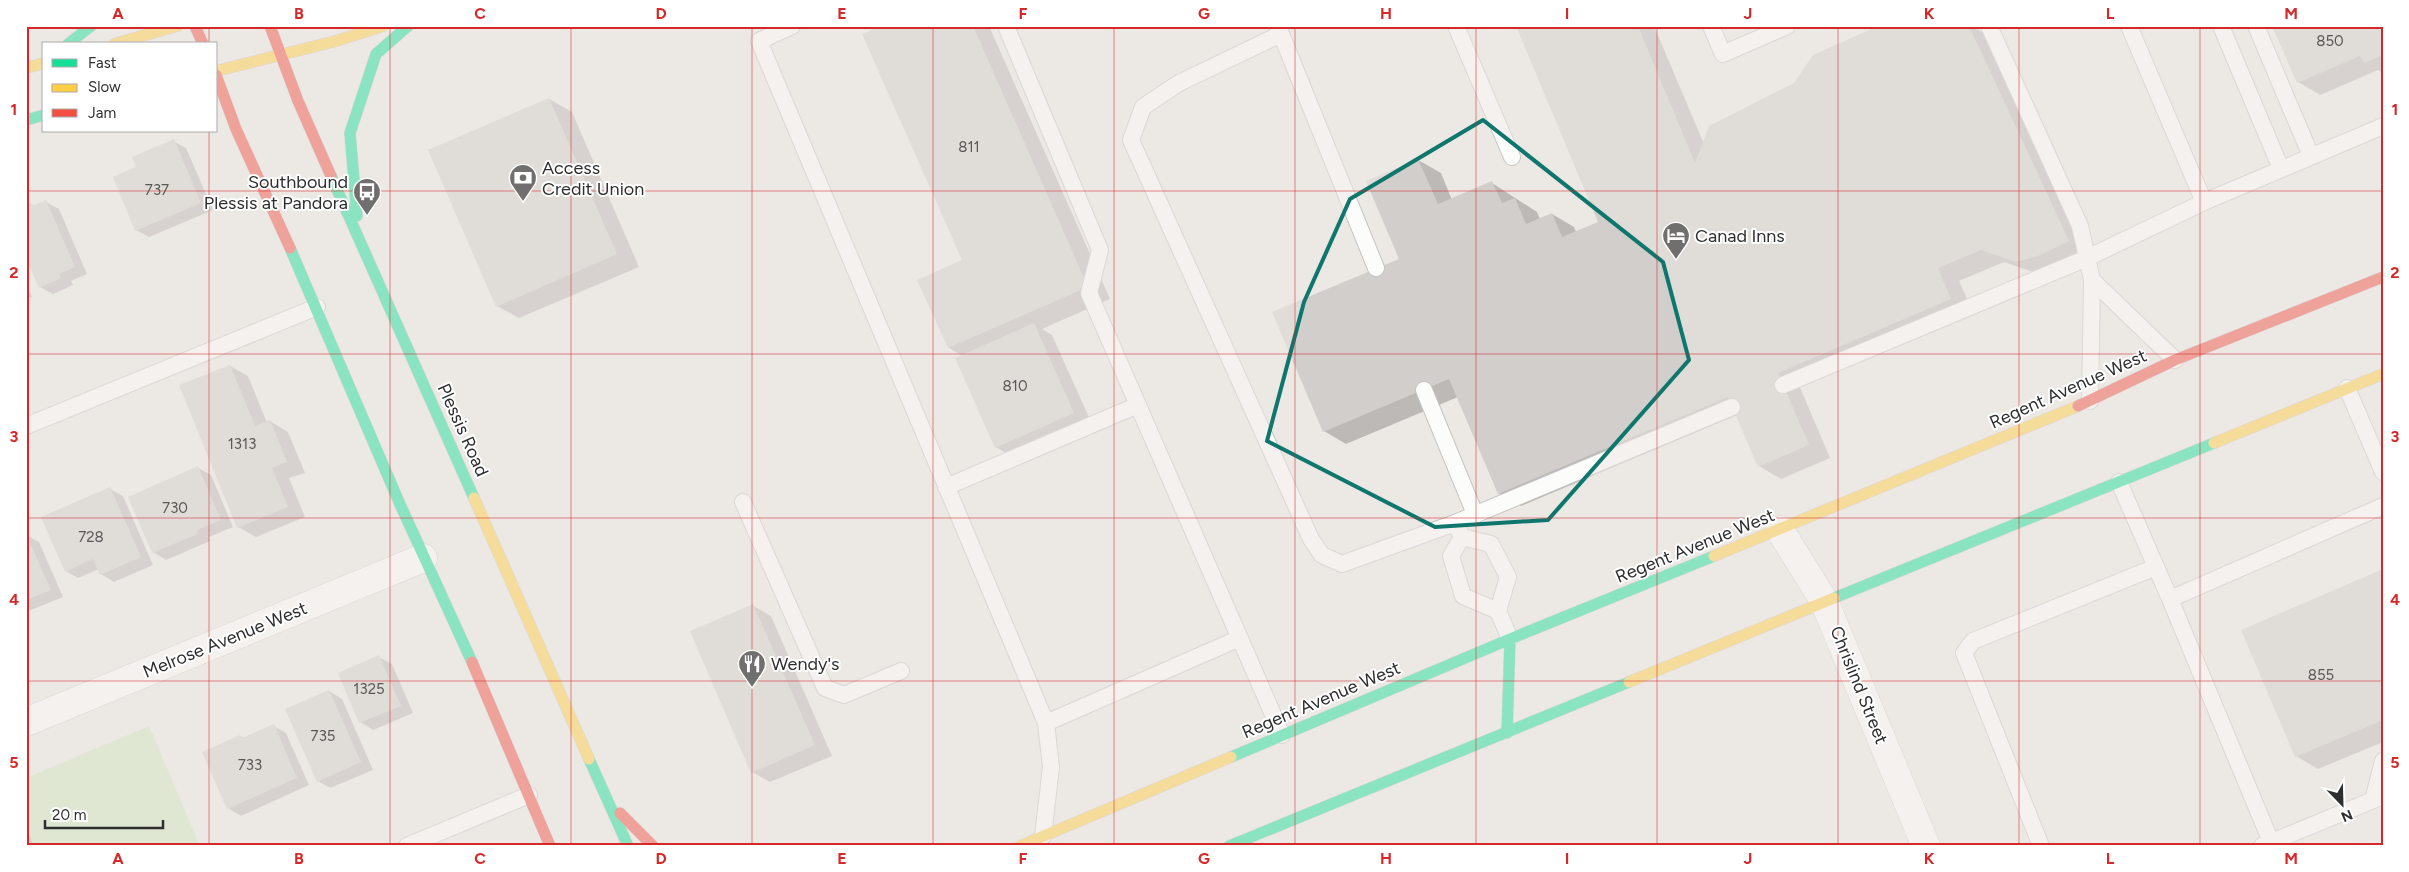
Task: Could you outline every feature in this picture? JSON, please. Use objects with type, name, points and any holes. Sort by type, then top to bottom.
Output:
[{"type":"main road","points":[[71,42],[91,26]]},
{"type":"main road","points":[[121,42],[176,26]]},
{"type":"main road","points":[[195,26],[201,42]]},
{"type":"main road","name":"Plessis Road","points":[[270,26],[298,101],[628,846]]},
{"type":"main road","points":[[218,72],[383,26]]},
{"type":"main road","points":[[358,238],[350,133],[367,76],[376,54],[408,26]]},
{"type":"main road","points":[[218,79],[236,130],[317,307],[423,558],[550,846]]},
{"type":"main road","points":[[26,120],[42,116]]},
{"type":"main road","name":"Regent Avenue West","points":[[1020,846],[1510,639],[1780,530],[2090,401],[2175,360],[2383,276]]},
{"type":"main road","points":[[1229,846],[1508,733],[1824,601],[2383,374]]},
{"type":"main road","points":[[1508,733],[1510,639]]},
{"type":"main road","points":[[610,803],[653,846]]},
{"type":"street","name":"Chrislind Street","points":[[1780,530],[1824,601],[1926,846]]},
{"type":"street","name":"Melrose Avenue West","points":[[26,722],[423,558]]},
{"type":"lane","points":[[792,26],[760,41],[1046,723],[1051,766],[1043,836]]},
{"type":"lane","points":[[1006,26],[1100,250],[1089,293],[1282,735]]},
{"type":"lane","points":[[1456,26],[1512,157]]},
{"type":"lane","points":[[1711,26],[1723,54],[1787,26]]},
{"type":"lane","points":[[1989,26],[2080,226],[2092,280],[2090,401]]},
{"type":"lane","points":[[2128,26],[2204,202]]},
{"type":"lane","points":[[2221,26],[2281,168]]},
{"type":"lane","points":[[2256,26],[2311,156]]},
{"type":"lane","points":[[1376,268],[1280,30],[1179,83],[1143,107],[1131,140],[1310,539],[1322,555],[1342,564],[1458,530],[1475,514],[1732,407]]},
{"type":"lane","points":[[1783,385],[2087,258],[2204,202],[2383,126]]},
{"type":"lane","points":[[2092,280],[2175,360]]},
{"type":"lane","points":[[26,426],[317,307]]},
{"type":"lane","points":[[2347,388],[2383,472]]},
{"type":"lane","points":[[1424,390],[1475,514]]},
{"type":"lane","points":[[946,487],[1138,405]]},
{"type":"lane","points":[[2119,482],[2170,599],[2266,844],[2378,798],[2383,761]]},
{"type":"lane","points":[[743,502],[825,688],[844,695],[901,671]]},
{"type":"lane","points":[[2170,599],[2383,506]]},
{"type":"lane","points":[[1458,530],[1491,544],[1508,577],[1498,612],[1510,639]]},
{"type":"lane","points":[[1458,530],[1451,556],[1463,596],[1498,612]]},
{"type":"lane","points":[[2041,846],[1964,653],[1973,642],[2156,567]]},
{"type":"lane","points":[[1046,723],[1240,638]]},
{"type":"lane","points":[[407,846],[529,795]]},
{"type":"highlighted area","points":[[1483,120],[1663,262],[1689,360],[1548,520],[1435,527],[1267,441],[1304,302],[1350,199]]},
{"type":"green space","points":[[149,726],[200,846],[34,846],[26,828],[26,778]]},
{"type":"building","points":[[881,26],[973,26],[1088,287],[948,348],[917,280],[962,260],[862,34]]},
{"type":"building","name":"Canad Inns","points":[[1516,26],[1638,26],[1695,163],[1709,126],[1794,83],[1813,55],[1878,26],[1969,26],[2069,241],[2038,256],[2016,262],[1981,250],[1938,268],[1951,299],[1778,373],[1809,445],[1758,467],[1728,397],[1498,494],[1449,379],[1323,432],[1272,312],[1399,259],[1366,181],[1418,159],[1438,204],[1492,181],[1502,203],[1515,198],[1526,224],[1552,213],[1562,237],[1598,222]]},
{"type":"building","points":[[2272,26],[2383,26],[2383,55],[2364,63],[2360,56],[2297,83]]},
{"type":"building","name":"Access Credit Union","points":[[549,98],[617,254],[496,307],[428,150]]},
{"type":"building","points":[[174,139],[201,203],[135,231],[113,177],[136,167],[132,157]]},
{"type":"building","points":[[46,200],[75,267],[59,274],[61,278],[39,288],[26,258],[26,205],[31,203],[32,206]]},
{"type":"building","points":[[1034,323],[1074,413],[995,448],[955,358]]},
{"type":"building","points":[[230,365],[255,426],[270,420],[287,462],[272,468],[288,507],[237,528],[179,385]]},
{"type":"building","points":[[198,466],[221,520],[197,530],[198,534],[152,553],[128,497]]},
{"type":"building","points":[[110,487],[141,557],[100,575],[93,559],[65,572],[41,517]]},
{"type":"building","points":[[26,534],[51,590],[26,600]]},
{"type":"building","points":[[2383,569],[2383,720],[2295,757],[2241,630]]},
{"type":"building","name":"Wendy's","points":[[753,604],[815,745],[751,773],[690,631]]},
{"type":"building","points":[[379,655],[401,706],[359,723],[338,673]]},
{"type":"building","points":[[329,690],[361,762],[317,782],[285,709]]},
{"type":"building","points":[[274,724],[297,778],[227,809],[202,752],[240,735],[242,738]]},
{"type":"traffic: fast","points":[[71,42],[91,26]]},
{"type":"traffic: fast","points":[[357,216],[350,133],[376,54],[408,26]]},
{"type":"traffic: fast","points":[[26,120],[42,116]]},
{"type":"traffic: fast","points":[[331,176],[474,498]]},
{"type":"traffic: fast","points":[[290,248],[399,502],[472,662]]},
{"type":"traffic: fast","points":[[1834,598],[2214,443]]},
{"type":"traffic: fast","points":[[1231,757],[1510,639],[1714,556]]},
{"type":"traffic: fast","points":[[1507,733],[1510,639]]},
{"type":"traffic: fast","points":[[1229,846],[1629,682]]},
{"type":"traffic: fast","points":[[589,759],[628,846]]},
{"type":"traffic: slow","points":[[121,42],[177,26]]},
{"type":"traffic: slow","points":[[218,70],[336,41],[383,26]]},
{"type":"traffic: slow","points":[[26,68],[42,64]]},
{"type":"traffic: slow","points":[[2214,443],[2383,374]]},
{"type":"traffic: slow","points":[[1714,556],[2078,406]]},
{"type":"traffic: slow","points":[[474,498],[589,759]]},
{"type":"traffic: slow","points":[[1629,682],[1834,598]]},
{"type":"traffic: slow","points":[[1020,846],[1231,757]]},
{"type":"traffic: jam","points":[[195,26],[202,42]]},
{"type":"traffic: jam","points":[[270,26],[298,101],[331,176]]},
{"type":"traffic: jam","points":[[218,80],[236,129],[290,248]]},
{"type":"traffic: jam","points":[[2078,406],[2175,360],[2383,277]]},
{"type":"traffic: jam","points":[[472,662],[550,846]]},
{"type":"traffic: jam","points":[[620,813],[653,846]]},
{"type":"place","name":"Access Credit Union","points":[[523,202]]},
{"type":"place","name":"Southbound Plessis at Pandora","points":[[367,216]]},
{"type":"place","name":"Canad Inns","points":[[1676,260]]},
{"type":"place","name":"Wendy's","points":[[752,688]]}]
